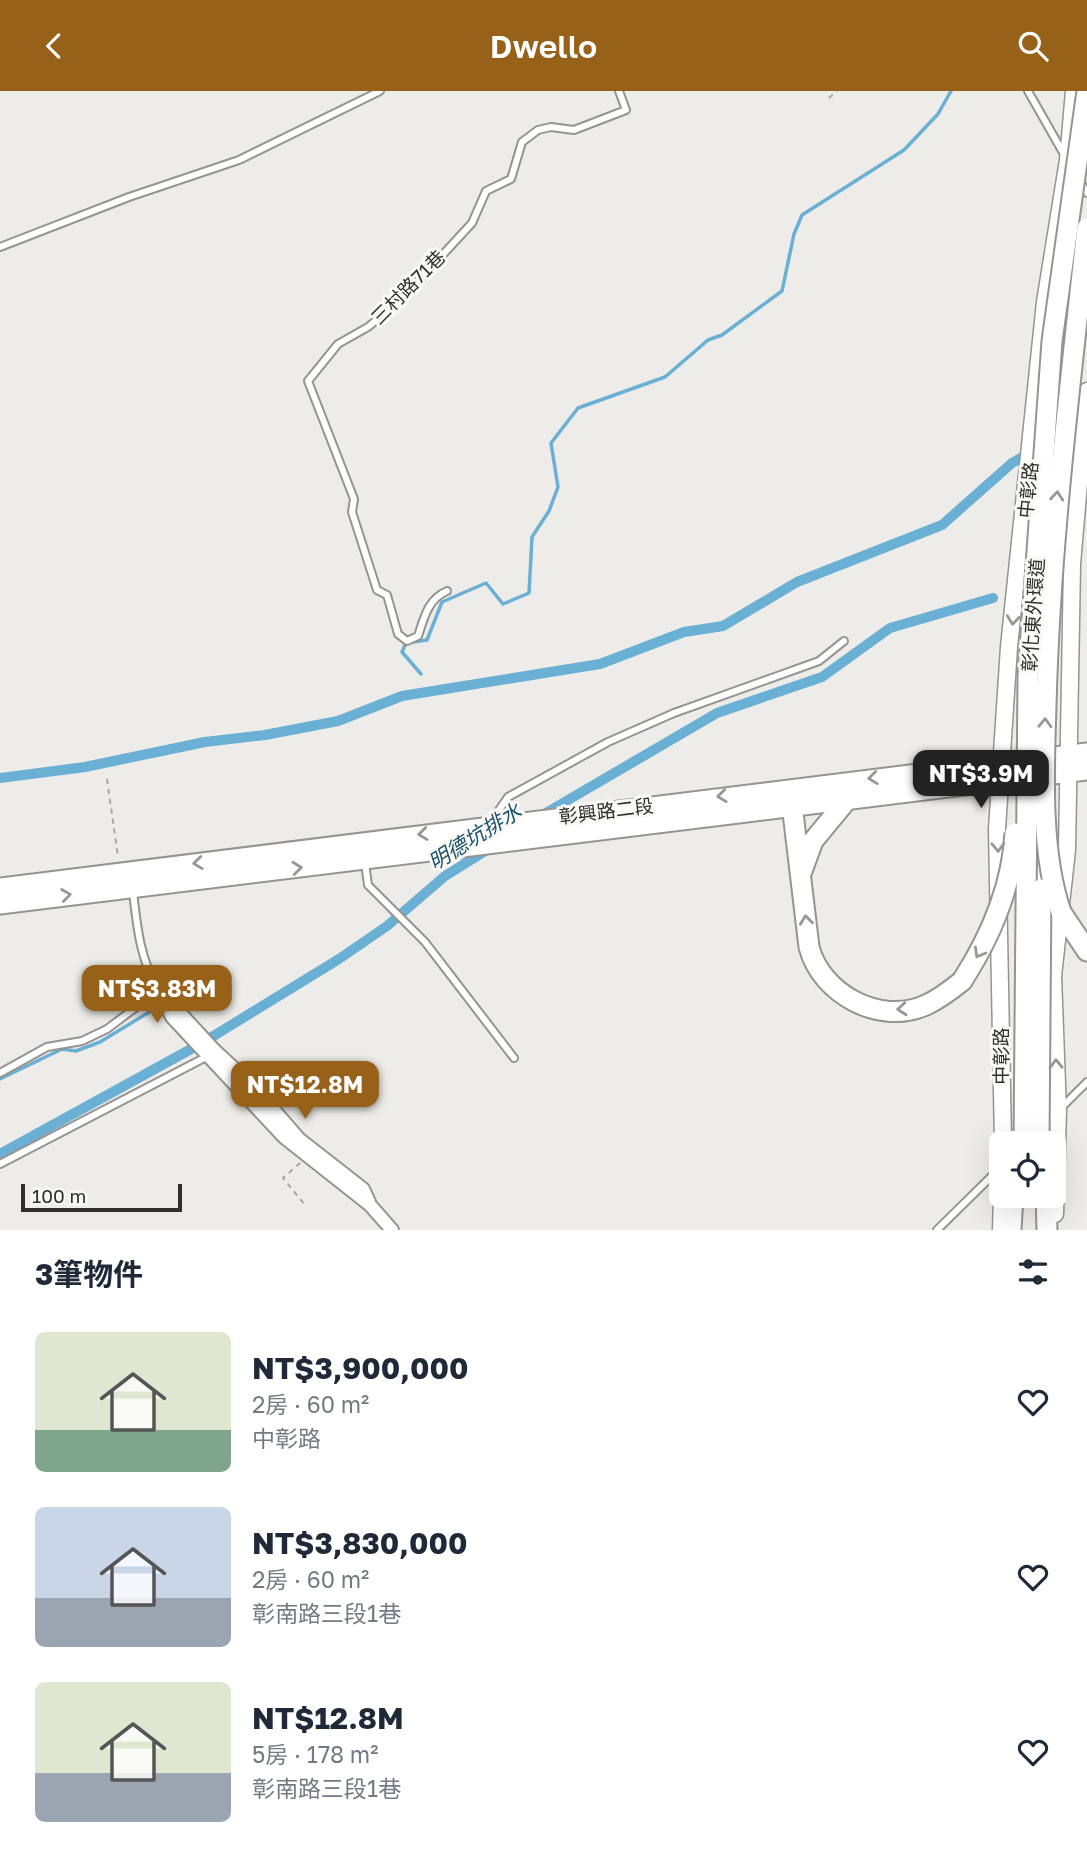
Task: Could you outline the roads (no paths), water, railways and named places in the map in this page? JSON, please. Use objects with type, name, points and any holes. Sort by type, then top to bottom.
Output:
[{"type":"main road","name":"彰化東外環道","points":[[1038,1131],[1032,1080],[1028,677],[1046,406],[1087,91]]},
{"type":"main road","name":"彰化東外環道","points":[[1026,1131],[1032,1080],[1047,645],[1056,502],[1087,228]]},
{"type":"main road","points":[[790,788],[813,964],[842,994],[860,1005],[878,1010],[901,1011],[924,1006],[962,981],[982,950],[997,918],[1014,855],[1017,720],[1028,677]]},
{"type":"main road","name":"彰興路二段","points":[[0,888],[365,861],[502,833],[793,808],[1078,762]]},
{"type":"main road","name":"彰興路二段","points":[[0,904],[130,879],[502,833],[790,788],[1003,772]]},
{"type":"main road","points":[[1043,792],[1055,895],[1067,924],[1087,951]]},
{"type":"main road","points":[[800,876],[813,841],[846,801]]},
{"type":"main road","points":[[1018,1131],[1032,1080]]},
{"type":"main road","points":[[1032,1080],[1043,1131]]},
{"type":"main road","points":[[1012,1230],[1013,1208]]},
{"type":"main road","points":[[1024,1208],[1024,1230]]},
{"type":"main road","points":[[1038,1230],[1039,1208]]},
{"type":"main road","points":[[1046,1208],[1046,1230]]},
{"type":"street","name":"中彰路","points":[[1002,1131],[998,829],[1009,647],[1034,437],[1045,302],[1068,160],[1074,91]]},
{"type":"street","points":[[1056,1131],[1053,976],[1078,762],[1072,564],[1087,391]]},
{"type":"street","points":[[159,991],[193,1034],[284,1136],[370,1205],[392,1230]]},
{"type":"street","points":[[212,1054],[253,1086],[299,1139],[363,1189],[370,1205]]},
{"type":"street","points":[[1001,1105],[1058,1111]]},
{"type":"street","points":[[1000,1230],[1001,1208]]},
{"type":"street","points":[[1055,1208],[1055,1230]]},
{"type":"lane","points":[[0,247],[239,160],[380,91]]},
{"type":"lane","name":"三村路71巷","points":[[447,591],[436,596],[427,610],[418,636],[407,641],[398,634],[387,594],[377,590],[352,512],[354,499],[308,380],[338,344],[368,327],[401,300],[472,223],[486,191],[511,179],[522,142],[538,130],[551,127],[574,130],[626,110],[619,91]]},
{"type":"lane","points":[[1028,91],[1087,193]]},
{"type":"lane","points":[[502,833],[499,810],[508,797],[608,742],[674,712],[819,660],[844,641]]},
{"type":"lane","points":[[365,861],[368,885],[425,941],[514,1058]]},
{"type":"lane","points":[[0,1073],[47,1047],[82,1041],[107,1029],[159,991],[150,977],[139,937],[130,879]]},
{"type":"lane","points":[[0,1164],[212,1054]]},
{"type":"lane","points":[[1058,1111],[1087,1082]]},
{"type":"lane","points":[[937,1230],[989,1179]]},
{"type":"waterway","points":[[421,674],[402,652],[406,643],[427,640],[442,602],[486,583],[503,604],[529,593],[532,537],[549,511],[558,487],[551,443],[578,408],[665,377],[708,340],[722,335],[782,291],[794,234],[802,215],[904,150],[938,114],[951,91]]},
{"type":"waterway","points":[[0,778],[85,767],[205,742],[265,735],[338,721],[402,696],[600,664],[684,632],[723,626],[797,582],[942,525],[1012,463],[1031,452]]},
{"type":"waterway","name":"明德坑排水","points":[[539,817],[717,713],[822,677],[890,628],[993,598]]},
{"type":"waterway","name":"明德坑排水","points":[[0,1154],[202,1043],[339,959],[387,926],[445,876],[490,848]]},
{"type":"waterway","points":[[0,1079],[62,1049],[76,1051],[100,1042],[151,1011],[167,1013]]}]
